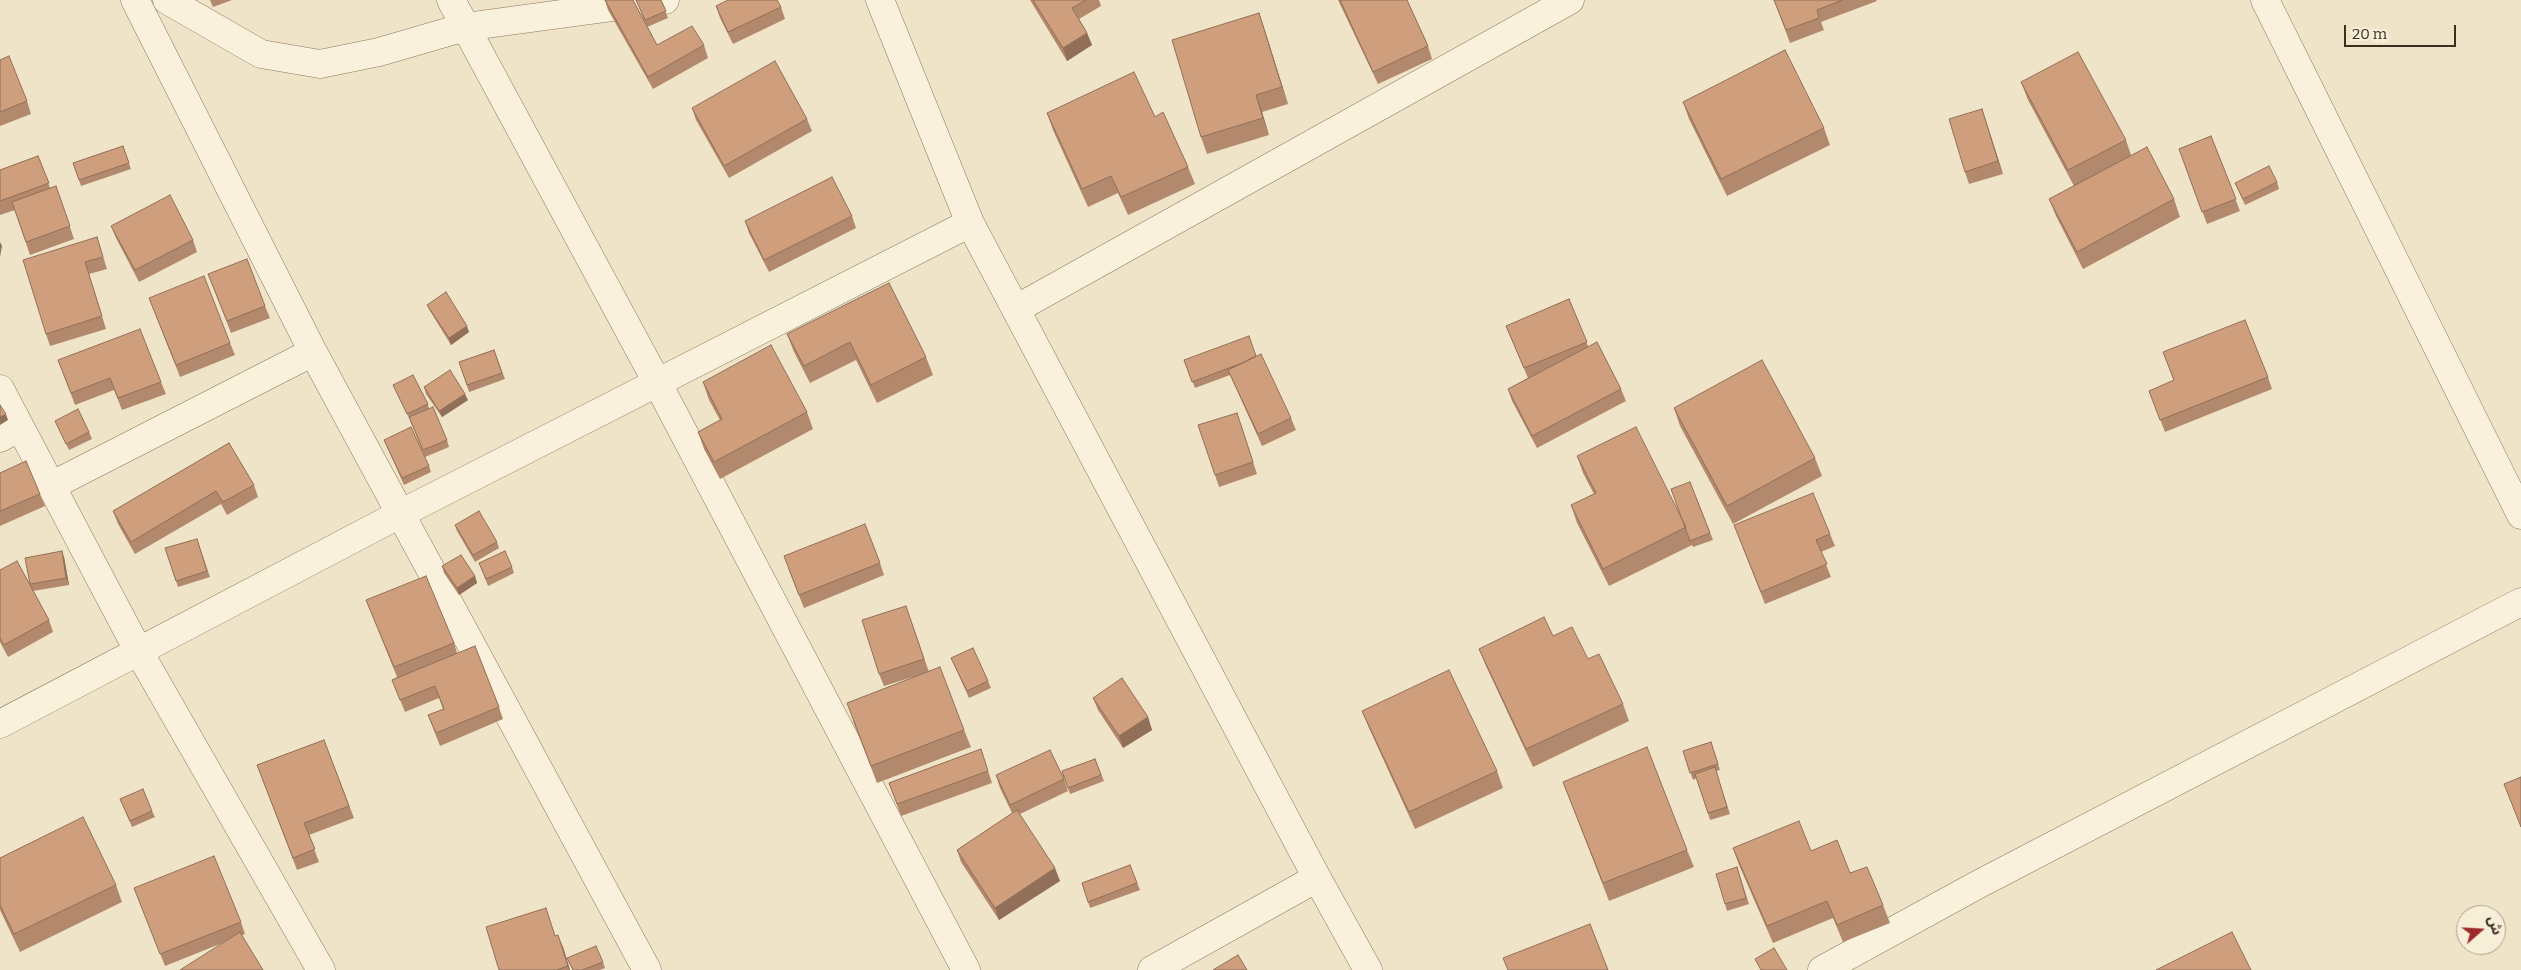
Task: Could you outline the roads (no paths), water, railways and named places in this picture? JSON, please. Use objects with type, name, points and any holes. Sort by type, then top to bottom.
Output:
[{"type":"street","points":[[135,0],[313,352],[402,513],[647,970]]},
{"type":"street","points":[[168,0],[261,54],[320,64],[379,52],[465,27],[665,0]]},
{"type":"street","points":[[451,0],[658,384],[966,970]]},
{"type":"street","points":[[880,0],[970,224],[1317,878],[1368,970]]},
{"type":"street","points":[[1016,309],[1570,0]]},
{"type":"street","points":[[2265,0],[2521,515]]},
{"type":"street","points":[[0,724],[402,513],[970,224]]},
{"type":"street","points":[[51,486],[313,352]]},
{"type":"street","points":[[0,389],[10,433],[51,486],[139,652],[321,970]]},
{"type":"street","points":[[1822,970],[1987,879],[2521,602]]},
{"type":"street","points":[[1152,970],[1317,878]]}]
